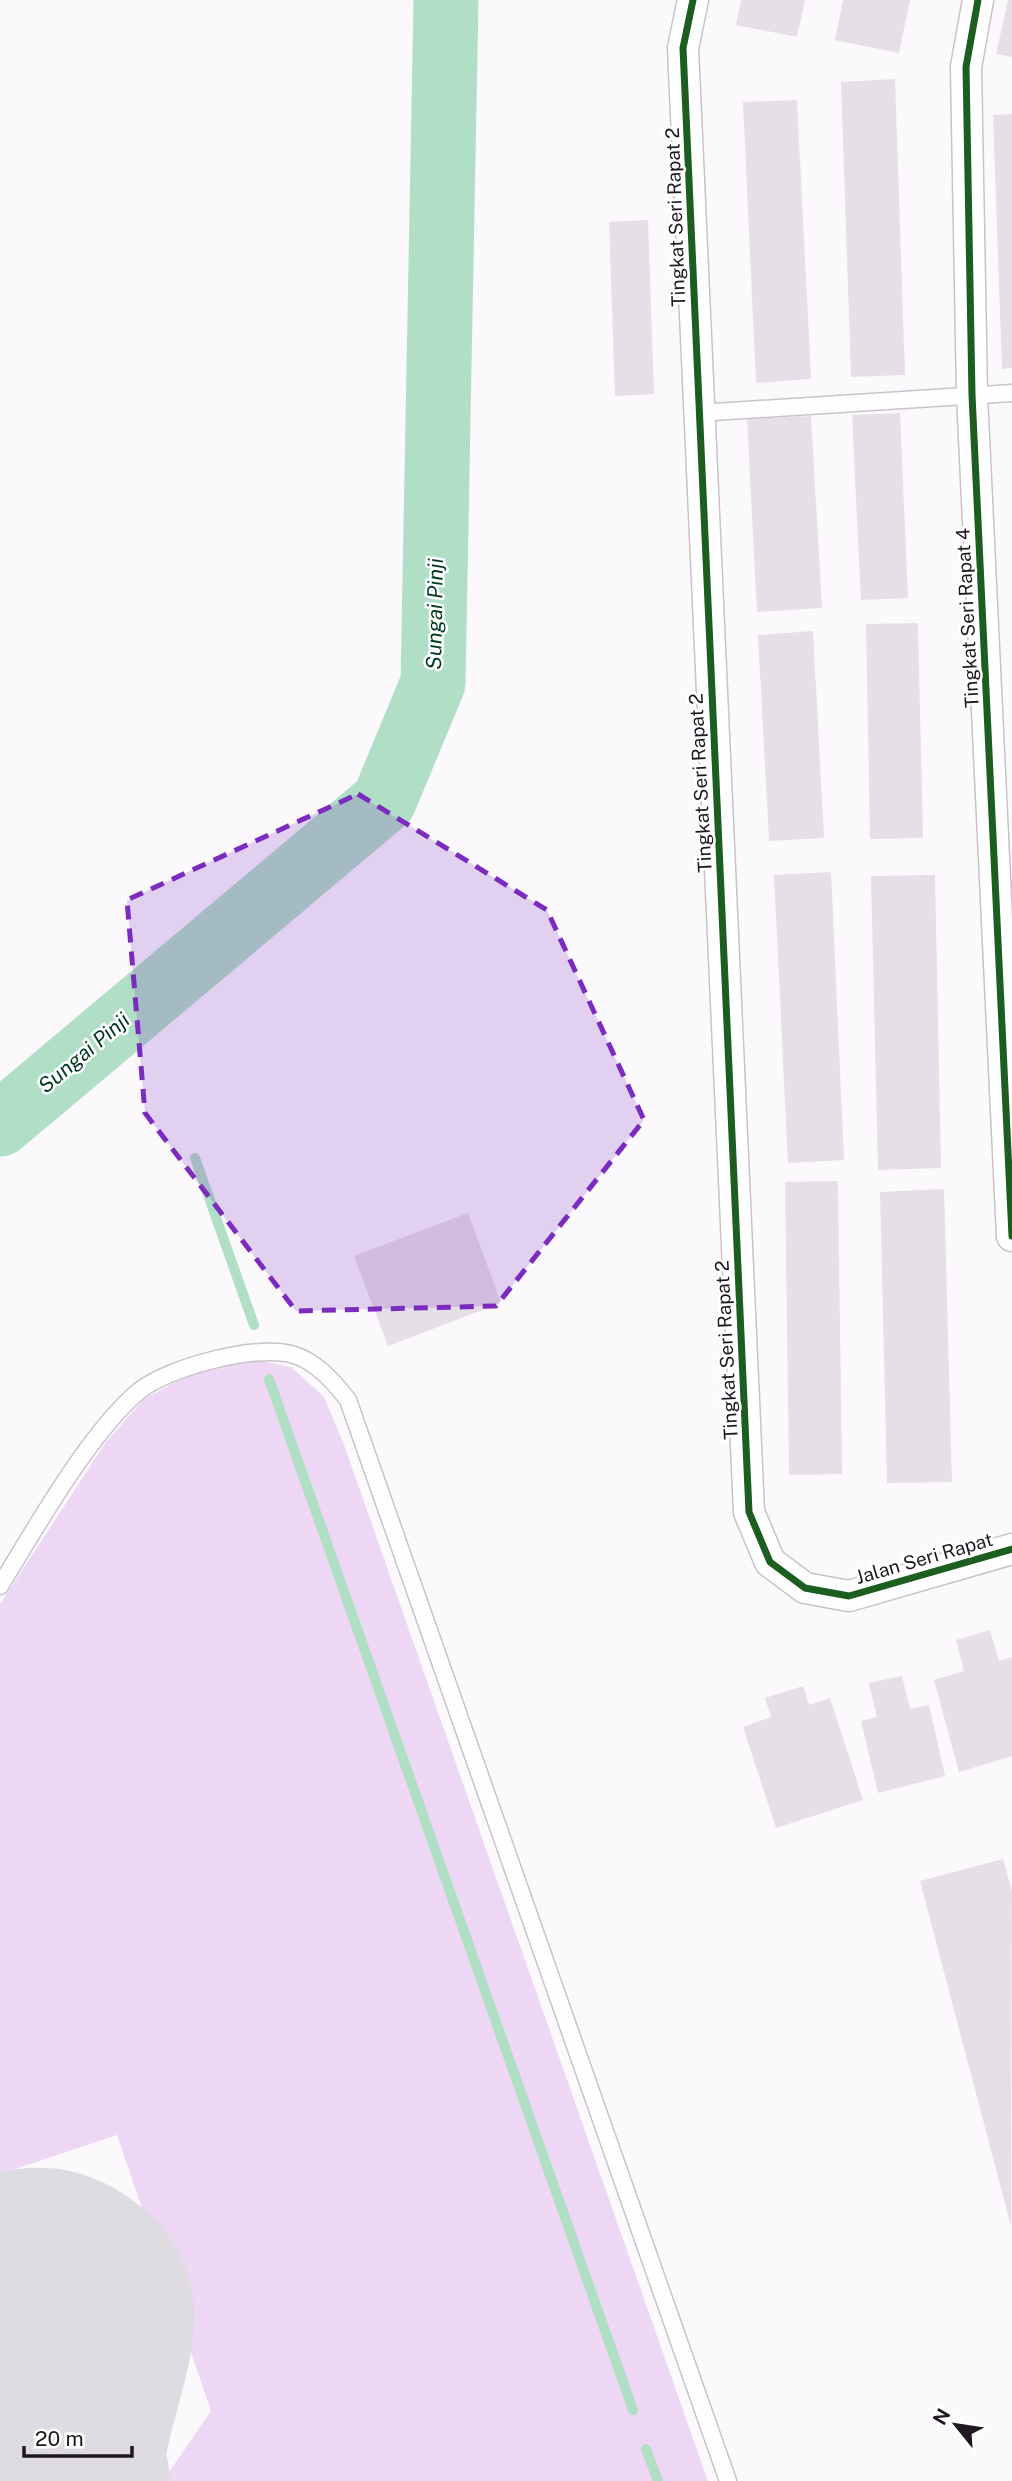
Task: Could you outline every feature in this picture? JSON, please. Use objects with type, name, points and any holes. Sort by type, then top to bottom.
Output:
[{"type":"street","name":"Tingkat Seri Rapat 2","points":[[693,0],[683,48],[749,1512],[770,1562]]},
{"type":"street","name":"Tingkat Seri Rapat 4","points":[[978,0],[966,67],[972,395],[1012,1236]]},
{"type":"street","name":"Jalan Seri Rapat","points":[[770,1562],[805,1588],[849,1596],[1012,1549]]},
{"type":"lane","points":[[698,413],[1012,393]]},
{"type":"lane","points":[[0,1586],[101,1433],[140,1390],[204,1361],[243,1353],[292,1354],[329,1377],[348,1401],[728,2481]]},
{"type":"highlighted area","points":[[358,794],[547,910],[644,1120],[496,1306],[296,1311],[145,1113],[127,900]]},
{"type":"shaded area","points":[[256,1360],[291,1367],[324,1397],[343,1442],[708,2481],[168,2481],[167,2475],[211,2411],[117,2135],[0,2174],[0,1604],[106,1442],[144,1399],[200,1369]]},
{"type":"building","points":[[741,0],[805,0],[797,37],[736,25]]},
{"type":"building","points":[[843,0],[910,0],[899,53],[835,40]]},
{"type":"building","points":[[1008,0],[1012,0],[1012,57],[996,54]]},
{"type":"building","points":[[895,79],[905,375],[851,377],[841,82]]},
{"type":"building","points":[[797,100],[811,379],[756,383],[743,102]]},
{"type":"building","points":[[1012,114],[1012,368],[1002,369],[993,115]]},
{"type":"building","points":[[648,220],[654,394],[615,396],[609,222]]},
{"type":"building","points":[[900,413],[908,598],[861,600],[852,415]]},
{"type":"building","points":[[811,416],[822,608],[757,612],[747,419]]},
{"type":"building","points":[[918,623],[923,838],[870,839],[866,624]]},
{"type":"building","points":[[813,631],[824,838],[769,841],[758,635]]},
{"type":"building","points":[[831,872],[844,1160],[788,1163],[774,875]]},
{"type":"building","points":[[935,875],[941,1168],[878,1170],[871,876]]},
{"type":"building","points":[[838,1181],[842,1474],[789,1475],[785,1182]]},
{"type":"building","points":[[944,1189],[952,1482],[887,1483],[880,1192]]},
{"type":"building","points":[[468,1213],[501,1303],[388,1346],[354,1256]]},
{"type":"building","points":[[990,1630],[999,1661],[1012,1657],[1012,1756],[959,1772],[934,1680],[964,1671],[956,1640]]},
{"type":"building","points":[[902,1676],[910,1709],[929,1705],[945,1776],[878,1793],[861,1721],[877,1717],[869,1683]]},
{"type":"building","points":[[803,1686],[809,1705],[830,1698],[863,1800],[776,1828],[743,1727],[771,1717],[765,1698]]},
{"type":"building","points":[[1003,1859],[1012,1891],[1011,2226],[920,1881]]},
{"type":"waterway","name":"Sungai Pinji","points":[[0,1124],[384,801],[433,683],[446,0]]},
{"type":"waterway","points":[[195,1158],[254,1325]]},
{"type":"waterway","points":[[269,1379],[633,2410]]},
{"type":"waterway","points":[[646,2449],[658,2481]]},
{"type":"taxiway","points":[[0,2222],[26,2217],[50,2217],[73,2223],[97,2235],[118,2252],[133,2270],[141,2289],[145,2329],[111,2481]]},
{"type":"taxiway","points":[[0,2460],[14,2481]]},
{"type":"runway","points":[[0,2341],[46,2481]]},
{"type":"cycle path","points":[[693,0],[683,48],[749,1512],[770,1562],[805,1588],[849,1596],[1012,1549]]},
{"type":"cycle path","points":[[978,0],[966,67],[972,395],[1012,1236]]}]
